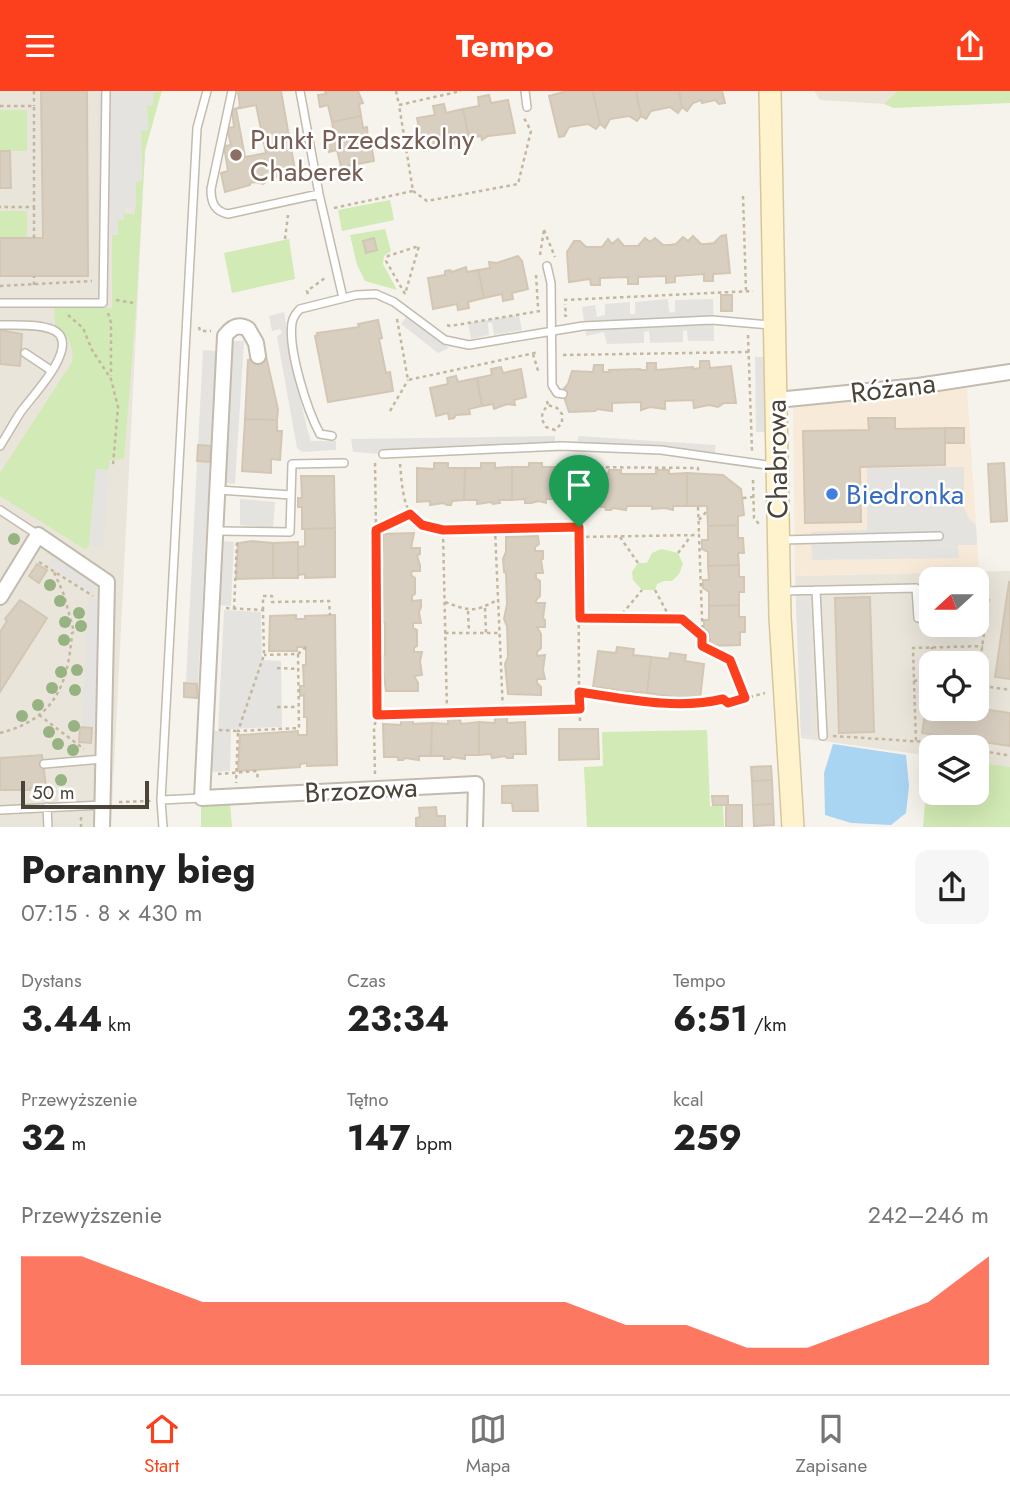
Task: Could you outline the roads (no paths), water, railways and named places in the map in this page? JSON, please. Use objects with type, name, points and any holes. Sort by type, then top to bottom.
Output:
[{"type":"street","name":"Chabrowa","points":[[770,91],[778,465],[770,533],[779,591],[793,827]]},
{"type":"street","points":[[202,798],[225,336],[237,326],[248,329],[256,343],[258,356]]},
{"type":"street","name":"Różana","points":[[777,400],[918,386],[1010,372]]},
{"type":"street","points":[[0,597],[38,535],[107,582],[102,827]]},
{"type":"street","name":"Brzozowa","points":[[202,798],[476,784],[475,827]]},
{"type":"lane","points":[[0,303],[103,303],[106,91]]},
{"type":"lane","points":[[163,827],[161,800],[197,128],[207,91]]},
{"type":"lane","points":[[232,91],[211,189],[214,208],[220,213],[228,214],[320,194]]},
{"type":"lane","points":[[300,91],[343,298]]},
{"type":"lane","points":[[525,91],[527,107]]},
{"type":"lane","points":[[547,266],[551,283],[552,385],[557,393],[563,394]]},
{"type":"lane","points":[[332,436],[320,434],[313,422],[292,341],[295,315],[300,309],[311,306],[376,294],[394,302],[445,340],[469,345],[583,326],[712,320],[775,325]]},
{"type":"lane","points":[[0,325],[50,328],[58,333],[63,343],[59,360],[20,413],[0,446]]},
{"type":"lane","points":[[25,353],[52,371]]},
{"type":"lane","points":[[383,454],[578,447],[661,450],[717,456],[760,465],[778,465]]},
{"type":"lane","points":[[216,531],[290,532],[292,464],[344,463]]},
{"type":"lane","points":[[218,490],[292,495]]},
{"type":"lane","points":[[0,510],[38,535]]},
{"type":"lane","points":[[770,533],[939,536]]},
{"type":"lane","points":[[779,591],[916,588],[918,618]]},
{"type":"lane","points":[[816,590],[823,736]]},
{"type":"lane","points":[[44,764],[103,759]]},
{"type":"lane","points":[[161,800],[202,798]]},
{"type":"lane","points":[[0,810],[102,804]]},
{"type":"lane","points":[[47,807],[48,827]]},
{"type":"water","points":[[833,744],[906,755],[909,786],[906,813],[891,825],[851,823],[825,815],[824,773]]},
{"type":"place","name":"Punkt Przedszkolny Chaberek","points":[[236,155]]},
{"type":"place","name":"Biedronka","points":[[832,494]]}]
